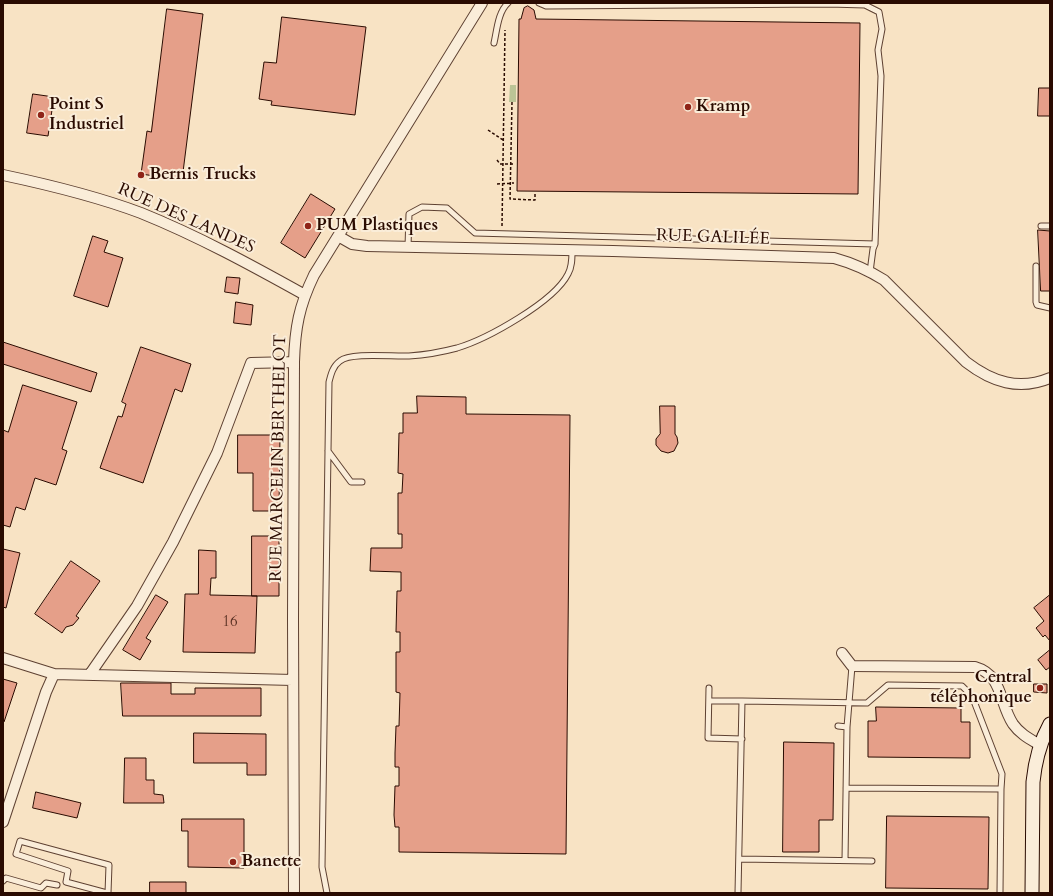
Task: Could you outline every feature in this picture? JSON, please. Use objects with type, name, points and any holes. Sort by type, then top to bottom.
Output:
[{"type":"main road","points":[[1032,893],[1034,768],[1040,745],[1050,724]]},
{"type":"street","name":"RUE MARCELIN BERTHELOT","points":[[294,893],[294,362],[297,322],[305,295],[314,275],[482,3]]},
{"type":"street","name":"RUE DES LANDES","points":[[4,179],[54,186],[141,214],[233,255],[305,295]]},
{"type":"street","name":"RUE GALILÉE","points":[[338,236],[352,244],[359,245],[834,258],[853,264],[884,280],[966,362],[978,371],[1006,383],[1022,384],[1047,379]]},
{"type":"street","points":[[90,674],[137,606],[173,542],[217,453],[251,363],[294,362]]},
{"type":"street","points":[[842,654],[852,666],[975,667],[983,669],[990,674],[996,682],[1007,714],[1013,724],[1021,734],[1040,745]]},
{"type":"street","points":[[3,658],[54,674],[293,680]]},
{"type":"street","points":[[3,822],[46,692],[54,674]]},
{"type":"lane","points":[[494,43],[500,20],[500,14],[504,6],[508,3]]},
{"type":"lane","points":[[539,3],[546,6],[865,5],[880,12],[882,29],[878,50],[880,76],[875,244],[870,272]]},
{"type":"lane","points":[[408,247],[409,214],[422,207],[447,208],[475,233],[875,244]]},
{"type":"lane","points":[[1041,226],[1050,226]]},
{"type":"lane","points":[[327,893],[322,868],[329,382],[332,370],[340,360],[351,356],[410,356],[435,353],[459,348],[491,334],[518,319],[538,305],[561,284],[568,274],[571,265],[572,251]]},
{"type":"lane","points":[[1036,266],[1036,302],[1037,305],[1050,308]]},
{"type":"lane","points":[[328,451],[351,482],[362,482]]},
{"type":"lane","points":[[845,860],[847,726],[852,666]]},
{"type":"lane","points":[[709,701],[866,703],[888,685],[962,686],[972,696],[1002,774],[1000,893]]},
{"type":"lane","points":[[709,688],[708,738],[742,739]]},
{"type":"lane","points":[[738,893],[742,701]]},
{"type":"lane","points":[[838,726],[847,726]]},
{"type":"lane","points":[[846,788],[1001,789]]},
{"type":"lane","points":[[20,841],[109,865],[107,893],[66,882],[68,871],[16,854],[20,841]]},
{"type":"lane","points":[[739,859],[872,861]]},
{"type":"lane","points":[[3,880],[6,878],[41,888],[46,883],[57,885]]},
{"type":"path","points":[[502,234],[505,26]]},
{"type":"path","points":[[512,102],[510,199],[535,200],[535,192]]},
{"type":"path","points":[[488,130],[503,140]]},
{"type":"path","points":[[497,160],[500,164],[514,164]]},
{"type":"path","points":[[497,184],[514,183]]},
{"type":"green space","points":[[510,85],[516,85],[516,102],[509,102]]},
{"type":"building","name":"Kramp","points":[[528,6],[534,10],[536,19],[860,23],[858,194],[517,191],[519,19],[521,19],[524,8]]},
{"type":"building","points":[[167,9],[203,14],[182,180],[141,174],[147,131],[151,132]]},
{"type":"building","points":[[282,17],[366,27],[355,115],[271,105],[272,101],[259,99],[264,62],[276,63]]},
{"type":"building","points":[[1039,88],[1050,88],[1050,116],[1038,116]]},
{"type":"building","name":"Point S Industriel","points":[[33,94],[54,97],[48,136],[27,133]]},
{"type":"building","name":"PUM Plastiques","points":[[311,194],[335,209],[305,258],[281,243]]},
{"type":"building","points":[[1038,230],[1050,231],[1050,291],[1041,291]]},
{"type":"building","points":[[93,236],[108,241],[104,252],[123,258],[108,307],[74,296]]},
{"type":"building","points":[[227,277],[240,278],[238,294],[225,292]]},
{"type":"building","points":[[236,302],[253,305],[251,325],[234,323]]},
{"type":"building","points":[[3,342],[97,373],[91,392],[3,364]]},
{"type":"building","points":[[141,347],[191,364],[182,392],[175,389],[143,483],[100,468],[118,416],[122,417],[126,404],[122,402]]},
{"type":"building","points":[[23,385],[77,402],[62,449],[67,451],[56,485],[35,478],[25,510],[16,507],[10,527],[3,525],[3,430],[8,432]]},
{"type":"building","points":[[417,396],[466,397],[466,414],[570,415],[566,854],[399,852],[399,827],[395,827],[394,815],[395,786],[399,786],[399,767],[395,767],[395,753],[396,726],[399,726],[400,693],[396,692],[396,652],[400,652],[400,632],[396,632],[397,591],[401,591],[401,572],[370,571],[371,548],[402,548],[402,534],[398,534],[398,493],[402,493],[403,474],[398,473],[399,433],[403,433],[403,413],[417,413]]},
{"type":"building","points":[[660,406],[675,406],[675,434],[678,443],[674,451],[668,453],[661,451],[656,445],[656,439],[660,434]]},
{"type":"building","points":[[238,435],[280,435],[279,511],[253,511],[253,473],[238,473]]},
{"type":"building","points":[[252,536],[279,536],[279,596],[252,596]]},
{"type":"building","points":[[3,549],[20,553],[6,608],[3,607]]},
{"type":"building","points":[[199,550],[216,551],[216,578],[211,578],[210,595],[257,596],[255,653],[183,652],[185,594],[198,594]]},
{"type":"building","points":[[71,561],[100,581],[76,616],[79,618],[73,625],[66,627],[62,633],[35,614]]},
{"type":"building","points":[[156,595],[168,602],[146,638],[151,641],[140,660],[123,650]]},
{"type":"building","points":[[1050,595],[1050,641],[1045,635],[1043,637],[1036,628],[1044,621],[1034,608]]},
{"type":"building","points":[[1050,650],[1050,667],[1046,670],[1038,660]]},
{"type":"building","points":[[3,679],[17,683],[4,722],[3,722]]},
{"type":"building","points":[[121,683],[171,683],[171,694],[195,694],[195,688],[261,688],[261,716],[123,716]]},
{"type":"building","name":"Central téléphonique","points":[[1034,684],[1047,684],[1047,693],[1034,692]]},
{"type":"building","points":[[876,707],[961,708],[961,722],[970,722],[970,758],[868,757],[868,721],[876,721]]},
{"type":"building","points":[[194,733],[266,734],[266,775],[247,775],[247,763],[194,763]]},
{"type":"building","points":[[784,742],[834,743],[833,820],[819,820],[819,852],[783,852]]},
{"type":"building","points":[[125,758],[146,758],[146,780],[154,780],[154,794],[163,795],[164,803],[124,803]]},
{"type":"building","points":[[36,792],[81,803],[77,818],[33,808]]},
{"type":"building","points":[[887,816],[989,817],[988,889],[886,888]]},
{"type":"building","points":[[182,819],[244,819],[244,868],[188,867],[188,831],[182,831]]},
{"type":"building","points":[[150,882],[186,882],[186,893],[150,893]]},
{"type":"place","name":"Kramp","points":[[688,107]]},
{"type":"place","name":"Point S Industriel","points":[[41,115]]},
{"type":"place","name":"Bernis Trucks","points":[[141,175]]},
{"type":"place","name":"PUM Plastiques","points":[[308,226]]},
{"type":"place","name":"Central téléphonique","points":[[1040,688]]},
{"type":"place","name":"Banette","points":[[233,862]]}]
